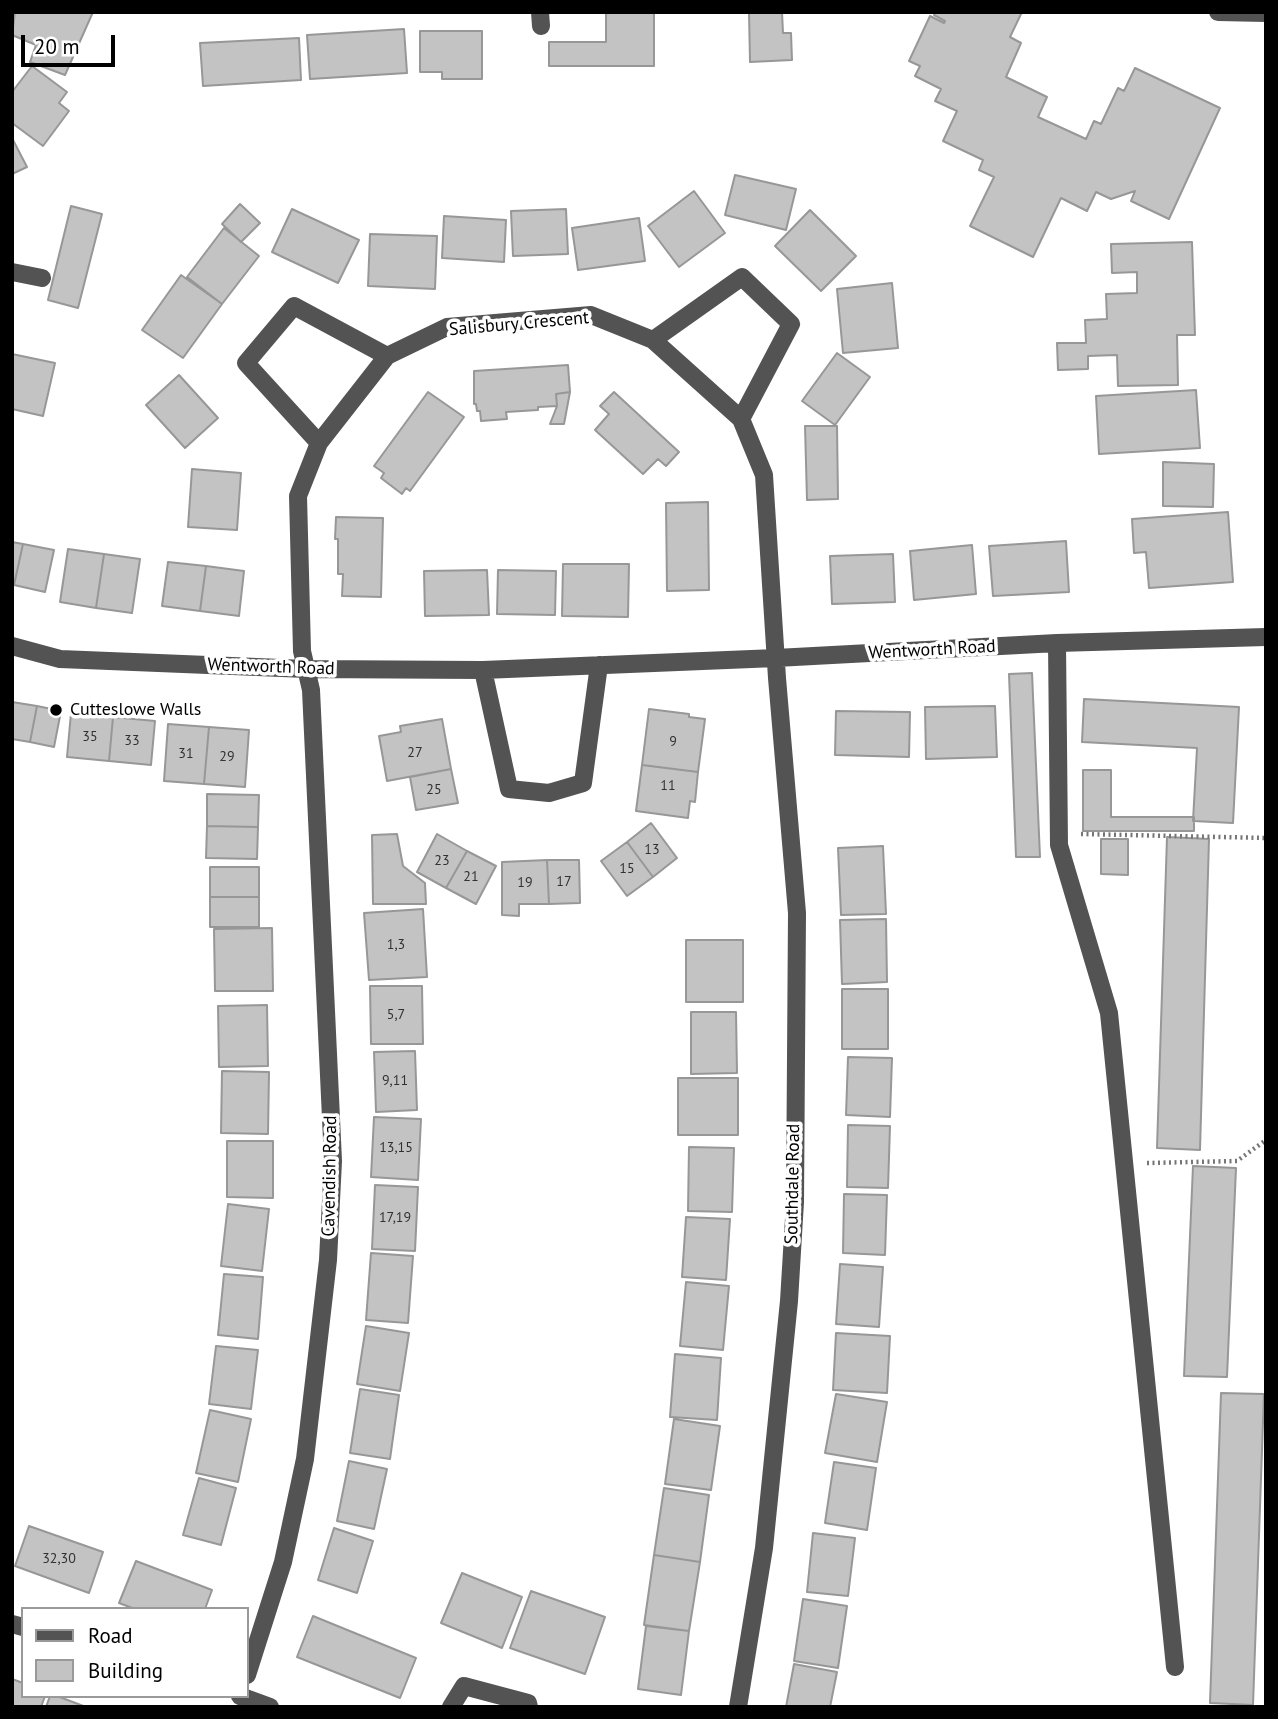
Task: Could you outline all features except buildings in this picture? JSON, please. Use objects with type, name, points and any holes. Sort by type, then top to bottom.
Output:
[{"type":"street","points":[[1218,12],[1266,13]]},
{"type":"street","points":[[12,272],[42,278]]},
{"type":"street","points":[[653,340],[742,276],[791,324],[741,419]]},
{"type":"street","points":[[319,443],[246,363],[294,306],[387,356]]},
{"type":"street","name":"Salisbury Crescent","points":[[306,669],[302,651],[299,496],[319,443],[387,356],[447,327],[591,314],[653,340],[741,419],[764,475],[776,658]]},
{"type":"street","name":"Wentworth Road","points":[[12,646],[60,659],[306,669],[483,670],[1057,643],[1266,637]]},
{"type":"street","points":[[1057,643],[1059,845],[1109,1013],[1175,1667]]},
{"type":"street","name":"Southdale Road","points":[[738,1707],[764,1548],[789,1301],[795,1202],[797,913],[776,658]]},
{"type":"street","points":[[483,670],[509,789],[549,793],[583,783],[599,665]]},
{"type":"street","name":"Cavendish Road","points":[[248,1672],[283,1562],[305,1459],[328,1259],[333,1161],[311,690],[306,669]]},
{"type":"street","points":[[451,1707],[464,1686],[528,1703],[528,1707]]},
{"type":"street","points":[[245,1698],[270,1707]]},
{"type":"path","points":[[1059,833],[1266,838]]},
{"type":"path","points":[[1124,1164],[1237,1161],[1266,1140]]},
{"type":"place","name":"Cutteslowe Walls","points":[[56,710]]}]
